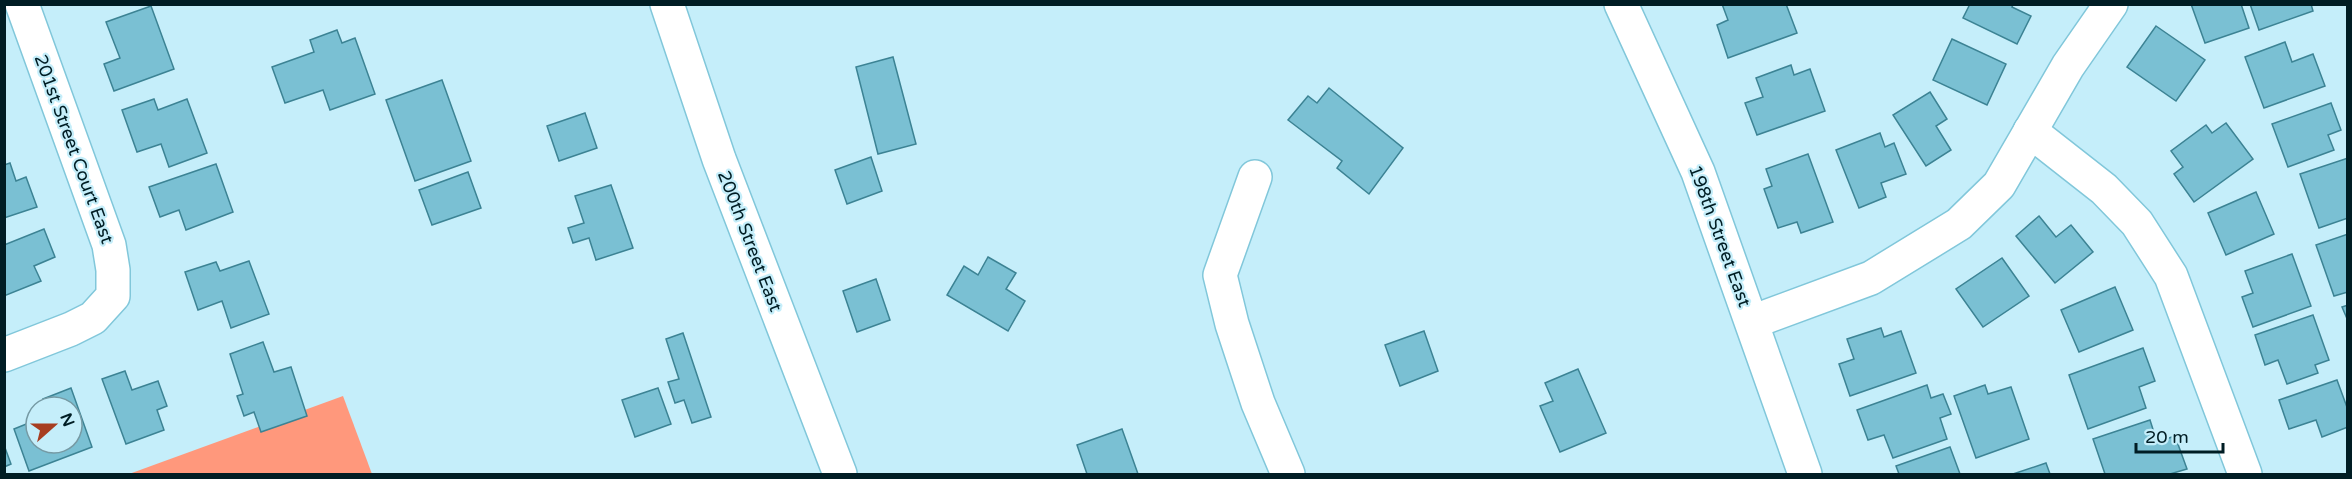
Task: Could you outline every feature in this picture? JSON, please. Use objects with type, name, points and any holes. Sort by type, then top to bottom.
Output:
[{"type":"street","name":"201st Street Court East","points":[[4,355],[93,318],[113,296],[113,270],[109,245],[22,4]]},
{"type":"street","name":"200th Street East","points":[[667,4],[719,159],[840,474]]},
{"type":"street","name":"198th Street East","points":[[1621,4],[1698,172],[1805,474]]},
{"type":"street","points":[[1752,322],[1871,278],[1959,224],[1999,185],[2068,66],[2111,4]]},
{"type":"street","points":[[2031,130],[2104,189],[2129,214],[2171,276],[2245,474]]},
{"type":"street","points":[[1255,177],[1220,274],[1232,324],[1254,392],[1288,474]]},
{"type":"shaded area","points":[[343,396],[372,474],[129,474]]},
{"type":"building","points":[[1722,4],[1786,4],[1797,33],[1728,58],[1717,25],[1728,20]]},
{"type":"building","points":[[1970,4],[2013,4],[2012,7],[2031,16],[2017,44],[1963,18]]},
{"type":"building","points":[[2191,4],[2241,4],[2249,28],[2205,43]]},
{"type":"building","points":[[2250,4],[2311,4],[2313,11],[2259,30]]},
{"type":"building","points":[[151,6],[174,69],[114,91],[104,64],[120,58],[106,22]]},
{"type":"building","points":[[2156,26],[2205,60],[2176,101],[2127,67]]},
{"type":"building","points":[[337,30],[342,43],[355,38],[375,94],[330,110],[323,90],[285,103],[272,67],[314,52],[310,40]]},
{"type":"building","points":[[1952,39],[2006,64],[1987,105],[1933,80]]},
{"type":"building","points":[[2285,42],[2292,62],[2313,54],[2325,86],[2264,108],[2245,57]]},
{"type":"building","points":[[893,57],[916,144],[878,154],[856,67]]},
{"type":"building","points":[[1791,65],[1794,75],[1810,69],[1825,111],[1757,135],[1745,103],[1763,97],[1756,78]]},
{"type":"building","points":[[442,80],[471,161],[415,181],[386,100]]},
{"type":"building","points":[[1329,88],[1403,148],[1369,194],[1337,168],[1342,161],[1288,120],[1308,96],[1317,103]]},
{"type":"building","points":[[1930,92],[1947,119],[1936,126],[1951,150],[1926,166],[1893,115]]},
{"type":"building","points":[[154,99],[158,110],[187,99],[207,153],[169,167],[161,144],[137,152],[122,110]]},
{"type":"building","points":[[2331,103],[2341,130],[2328,135],[2334,150],[2288,167],[2272,124]]},
{"type":"building","points":[[585,113],[597,148],[559,161],[547,126]]},
{"type":"building","points":[[2226,123],[2253,159],[2194,202],[2174,174],[2183,167],[2171,151],[2206,125],[2212,133]]},
{"type":"building","points":[[1880,133],[1885,147],[1894,143],[1906,174],[1881,183],[1886,197],[1859,208],[1836,150]]},
{"type":"building","points":[[1808,154],[1833,222],[1801,233],[1797,222],[1778,228],[1764,189],[1772,186],[1766,169]]},
{"type":"building","points":[[871,157],[882,191],[847,204],[835,170]]},
{"type":"building","points":[[2348,158],[2348,218],[2319,228],[2300,174]]},
{"type":"building","points":[[10,163],[16,181],[26,177],[37,207],[4,218],[4,165]]},
{"type":"building","points":[[216,164],[233,212],[186,230],[179,210],[160,217],[149,187]]},
{"type":"building","points":[[468,172],[481,208],[432,225],[419,190]]},
{"type":"building","points":[[611,185],[633,248],[596,260],[589,238],[573,243],[568,228],[584,223],[575,196]]},
{"type":"building","points":[[2256,192],[2274,234],[2226,255],[2208,213]]},
{"type":"building","points":[[2039,216],[2056,237],[2071,225],[2093,252],[2055,283],[2016,236]]},
{"type":"building","points":[[44,229],[55,257],[34,266],[41,281],[4,296],[4,245]]},
{"type":"building","points":[[2348,234],[2348,292],[2334,296],[2316,245]]},
{"type":"building","points":[[2292,254],[2311,306],[2253,327],[2242,297],[2253,293],[2245,271]]},
{"type":"building","points":[[988,257],[1016,273],[1006,289],[1025,301],[1008,331],[947,295],[964,266],[978,275]]},
{"type":"building","points":[[2002,258],[2029,296],[1983,327],[1956,289]]},
{"type":"building","points":[[249,261],[269,314],[231,328],[222,301],[198,310],[185,272],[216,262],[220,271]]},
{"type":"building","points":[[876,279],[890,320],[857,332],[843,291]]},
{"type":"building","points":[[2115,287],[2133,330],[2079,352],[2061,310]]},
{"type":"building","points":[[2348,305],[2348,321],[2342,307]]},
{"type":"building","points":[[2313,315],[2329,360],[2315,365],[2318,373],[2287,384],[2278,360],[2265,365],[2255,335]]},
{"type":"building","points":[[1881,328],[1884,337],[1901,331],[1916,373],[1850,396],[1839,364],[1854,359],[1847,339]]},
{"type":"building","points":[[1424,331],[1438,371],[1400,386],[1385,345]]},
{"type":"building","points":[[683,333],[711,417],[692,423],[684,400],[675,403],[668,382],[679,379],[666,339]]},
{"type":"building","points":[[263,342],[274,372],[291,367],[307,416],[261,432],[254,412],[244,416],[237,396],[243,394],[230,354]]},
{"type":"building","points":[[2143,348],[2155,381],[2139,387],[2146,408],[2088,429],[2069,375]]},
{"type":"building","points":[[1578,369],[1606,433],[1560,452],[1540,406],[1553,401],[1545,383]]},
{"type":"building","points":[[125,371],[132,390],[158,381],[167,406],[157,410],[164,430],[126,444],[102,379]]},
{"type":"building","points":[[2337,380],[2348,410],[2348,427],[2322,437],[2316,420],[2289,429],[2279,400]]},
{"type":"building","points":[[1927,385],[1931,398],[1943,394],[1951,414],[1940,418],[1947,439],[1893,458],[1884,435],[1868,440],[1857,410]]},
{"type":"building","points":[[1985,385],[1988,394],[2011,387],[2029,439],[1976,458],[1954,396]]},
{"type":"building","points":[[71,388],[73,395],[53,395]]},
{"type":"building","points":[[658,388],[671,424],[635,437],[622,400]]},
{"type":"building","points":[[2150,420],[2157,442],[2175,436],[2187,469],[2170,474],[2105,474],[2093,439]]},
{"type":"building","points":[[24,425],[24,455],[71,455],[29,471],[14,429]]},
{"type":"building","points":[[84,425],[92,447],[84,450]]},
{"type":"building","points":[[1122,429],[1138,474],[1087,474],[1077,445]]},
{"type":"building","points":[[4,445],[11,464],[4,467]]},
{"type":"building","points":[[1950,447],[1960,474],[1899,474],[1896,466]]},
{"type":"building","points":[[2046,463],[2050,474],[2013,474]]}]
